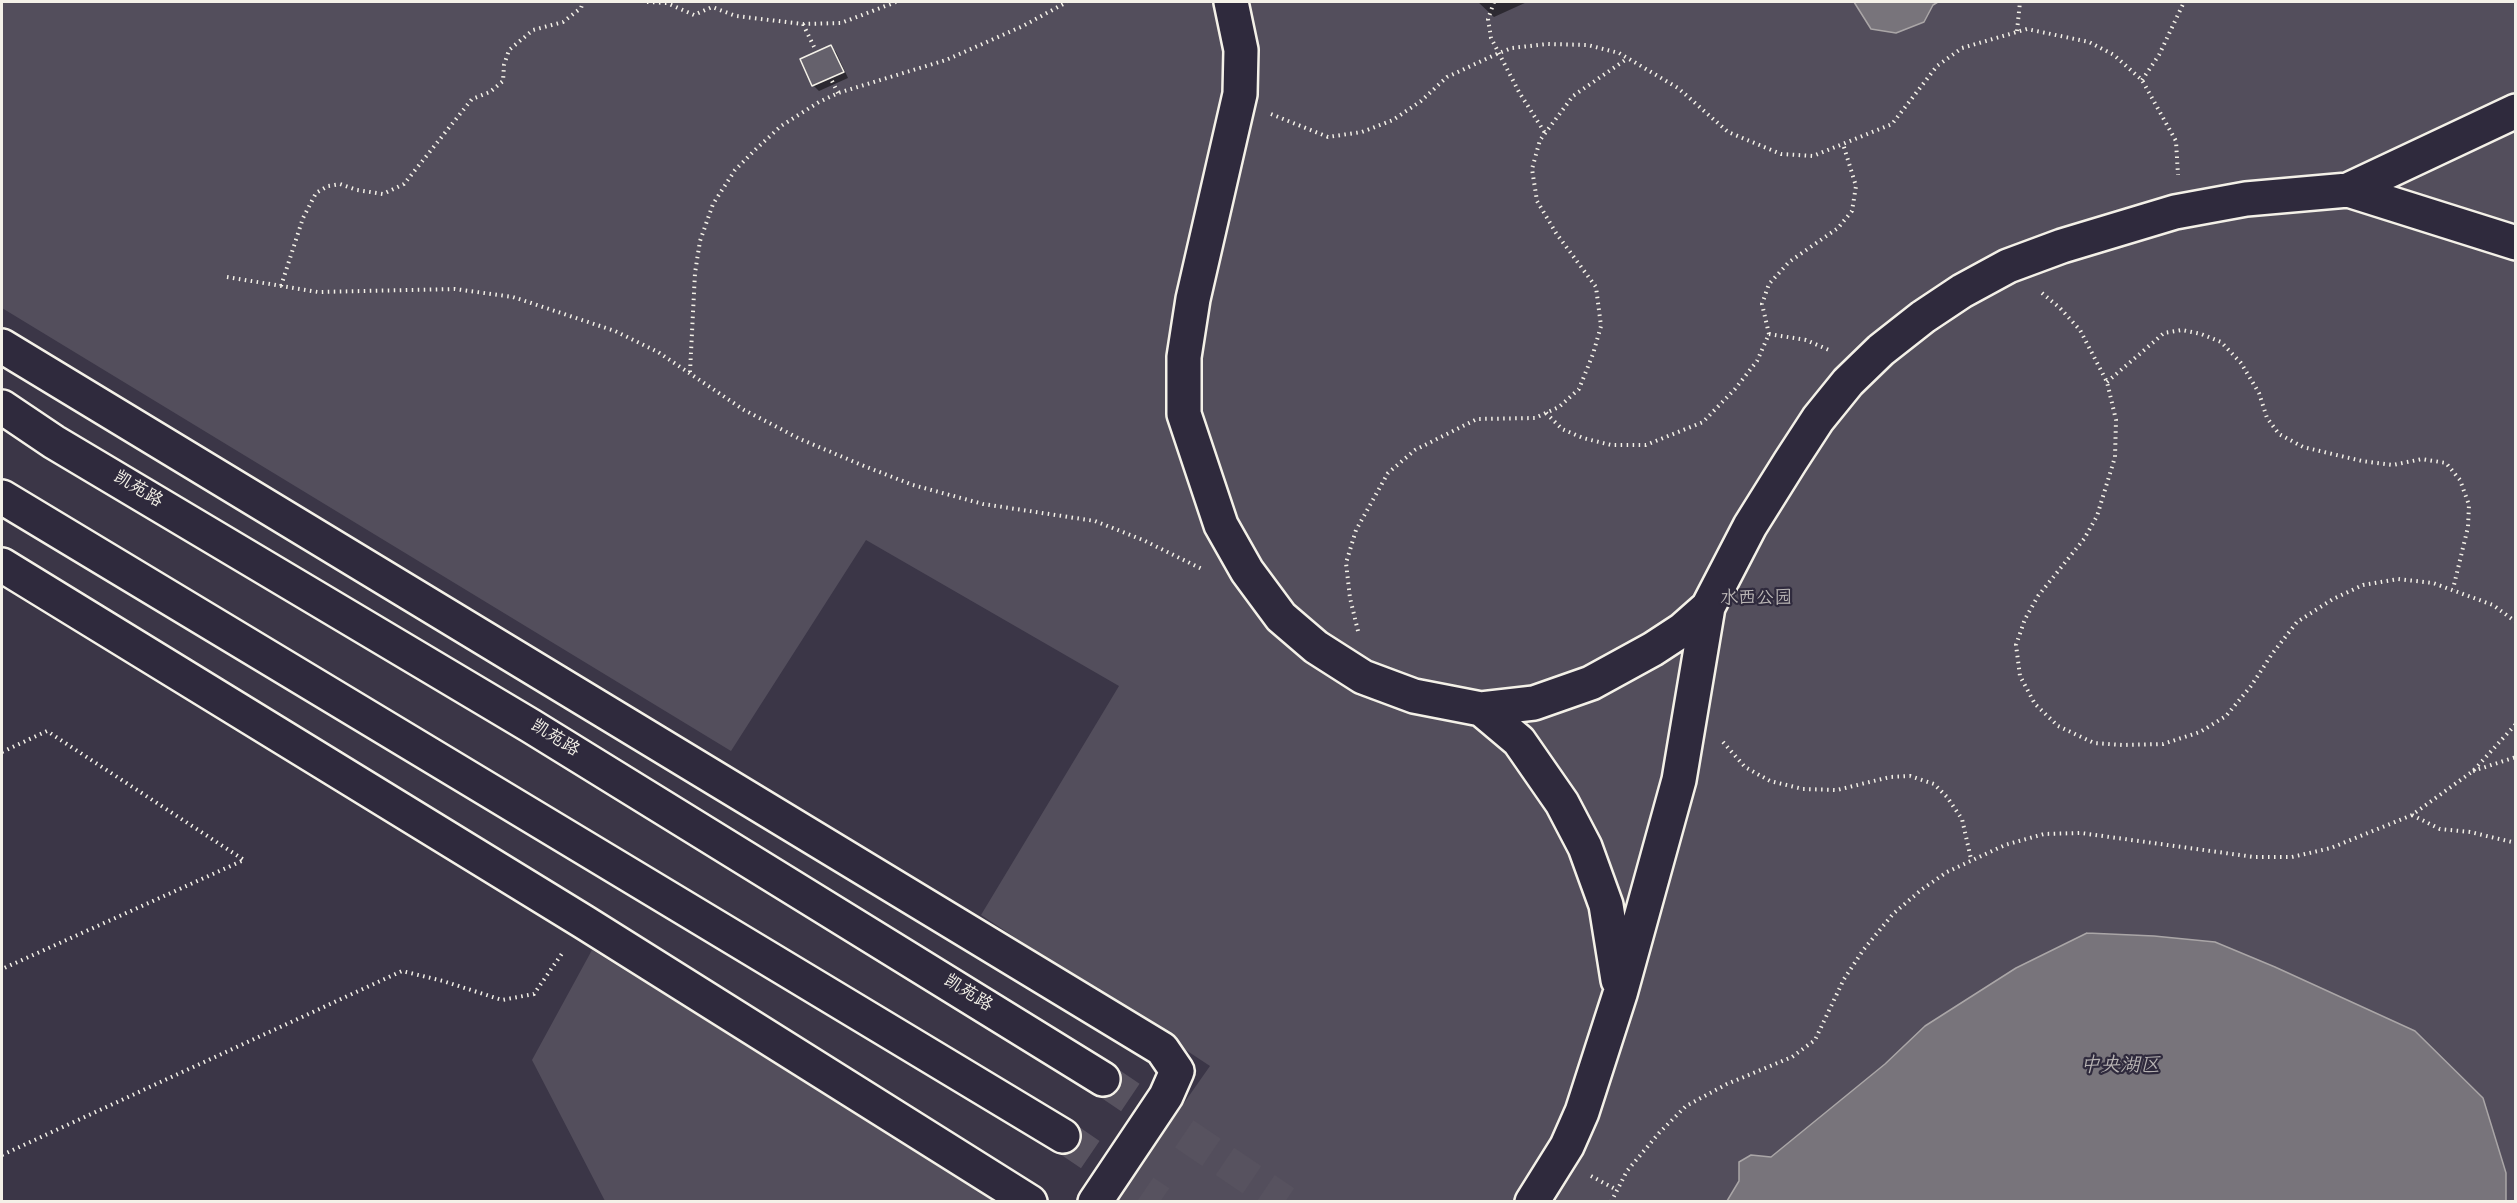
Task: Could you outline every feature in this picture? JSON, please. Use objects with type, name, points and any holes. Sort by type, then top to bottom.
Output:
[{"type":"main road","points":[[1231,2],[1242,50],[1240,94],[1193,299],[1184,357],[1184,414],[1221,525],[1247,571],[1281,617],[1316,647],[1363,676],[1414,696],[1481,709],[1534,703],[1591,683],[1653,649],[1682,630],[1708,607]]},
{"type":"main road","points":[[1532,1202],[1567,1146],[1582,1112],[1620,994],[1679,780],[1708,607],[1750,526],[1818,419],[1848,382],[1881,350],[1923,317],[1962,291],[2008,266],[2062,246],[2175,212],[2246,199],[2348,190],[2516,111]]},
{"type":"main road","points":[[2348,190],[2516,243]]},
{"type":"main road","points":[[2,346],[1162,1049],[1177,1071],[1166,1096],[1095,1202]]},
{"type":"main road","name":"凯苑路","points":[[2,407],[54,442],[521,720],[1103,1079]]},
{"type":"main road","points":[[2,497],[1063,1136]]},
{"type":"main road","points":[[2,565],[584,922],[1030,1202]]},
{"type":"main road","points":[[1481,709],[1519,741],[1562,803],[1585,847],[1606,905],[1620,994]]},
{"type":"path","points":[[281,286],[303,218],[316,194],[328,186],[340,184],[357,190],[382,194],[404,184],[472,99],[490,92],[502,81],[509,50],[533,30],[563,22],[580,8],[583,2]]},
{"type":"path","points":[[647,2],[667,3],[694,15],[712,7],[736,16],[803,24],[841,23],[896,2]]},
{"type":"path","points":[[690,372],[694,273],[700,241],[713,204],[735,171],[781,126],[819,102],[838,93],[946,60],[1023,26],[1066,2]]},
{"type":"path","points":[[1494,2],[1488,19],[1491,38],[1519,92],[1545,133]]},
{"type":"path","points":[[2017,32],[2020,2]]},
{"type":"path","points":[[2142,80],[2159,55],[2184,2]]},
{"type":"path","points":[[803,24],[815,49]]},
{"type":"path","points":[[1240,94],[1272,115],[1328,137],[1362,132],[1393,120],[1421,101],[1447,77],[1512,48],[1547,44],[1578,45],[1619,53],[1628,58],[1678,88],[1728,132],[1781,154],[1813,156],[1892,124],[1937,66],[1962,48],[2027,29],[2089,42],[2114,55],[2142,80],[2176,141],[2179,172],[2175,212]]},
{"type":"path","points":[[1377,682],[1360,640],[1350,598],[1347,563],[1356,530],[1388,473],[1414,450],[1476,419],[1535,418],[1559,407],[1579,389],[1601,326],[1596,287],[1556,233],[1537,201],[1532,169],[1540,140],[1573,96],[1628,58]]},
{"type":"path","points":[[832,81],[838,93]]},
{"type":"path","points":[[1546,413],[1562,429],[1583,438],[1611,445],[1646,445],[1703,422],[1735,389],[1757,361],[1769,334],[1762,304],[1769,284],[1789,262],[1838,228],[1852,211],[1856,186],[1843,144]]},
{"type":"path","points":[[2008,266],[2060,308],[2079,330],[2107,382],[2116,420],[2115,457],[2107,491],[2097,516],[2084,539],[2038,596],[2025,619],[2016,645],[2020,676],[2035,704],[2058,726],[2094,743],[2122,746],[2163,744],[2200,732],[2226,716],[2251,686],[2297,622],[2333,599],[2363,585],[2398,579],[2433,583],[2493,605],[2516,622]]},
{"type":"path","points":[[227,278],[318,292],[455,289],[513,297],[615,331],[658,352],[744,410],[800,439],[864,466],[913,485],[983,504],[1095,521],[1143,540],[1207,571]]},
{"type":"path","points":[[2107,382],[2164,333],[2182,330],[2201,334],[2221,342],[2241,363],[2259,393],[2267,418],[2280,434],[2303,447],[2362,462],[2393,465],[2422,459],[2446,463],[2460,480],[2469,505],[2469,527],[2453,589]]},
{"type":"path","points":[[1769,334],[1806,340],[1842,355],[1861,369]]},
{"type":"path","points":[[1691,709],[1714,726],[1726,748],[1745,767],[1770,781],[1803,789],[1837,790],[1890,777],[1910,776],[1934,783],[1962,819],[1971,859]]},
{"type":"path","points":[[1611,1202],[1627,1171],[1659,1133],[1686,1106],[1727,1084],[1792,1057],[1815,1040],[1844,979],[1864,949],[1893,914],[1921,890],[1971,859],[2005,845],[2044,834],[2081,833],[2254,857],[2292,857],[2331,848],[2412,815],[2473,771],[2516,724]]},
{"type":"path","points":[[2,752],[47,731],[244,860],[2,969]]},
{"type":"path","points":[[2473,771],[2516,757]]},
{"type":"path","points":[[2412,815],[2440,829],[2470,832],[2516,843]]},
{"type":"path","points":[[2,1155],[402,971],[502,1000],[534,994],[584,922]]},
{"type":"green space","name":"水西公园","points":[[2,2],[2515,2],[2515,1201],[1115,1201],[1210,1066],[981,915],[1119,686],[866,540],[731,751],[2,308]]},
{"type":"green space","points":[[592,950],[997,1201],[605,1201],[532,1060]]},
{"type":"water","points":[[1854,2],[1938,2],[1933,5],[1924,22],[1896,33],[1871,29]]},
{"type":"water","name":"中央湖区","points":[[2087,933],[2215,942],[2415,1031],[2483,1098],[2506,1173],[2506,1201],[1727,1201],[1739,1181],[1739,1162],[1751,1155],[1771,1157],[1885,1064],[1925,1026],[2016,968]]},
{"type":"building","points":[[831,45],[844,72],[812,86],[800,59]]},
{"type":"tunnel","points":[[1103,1079],[1285,1202]]},
{"type":"tunnel","points":[[1063,1136],[1160,1202]]}]
